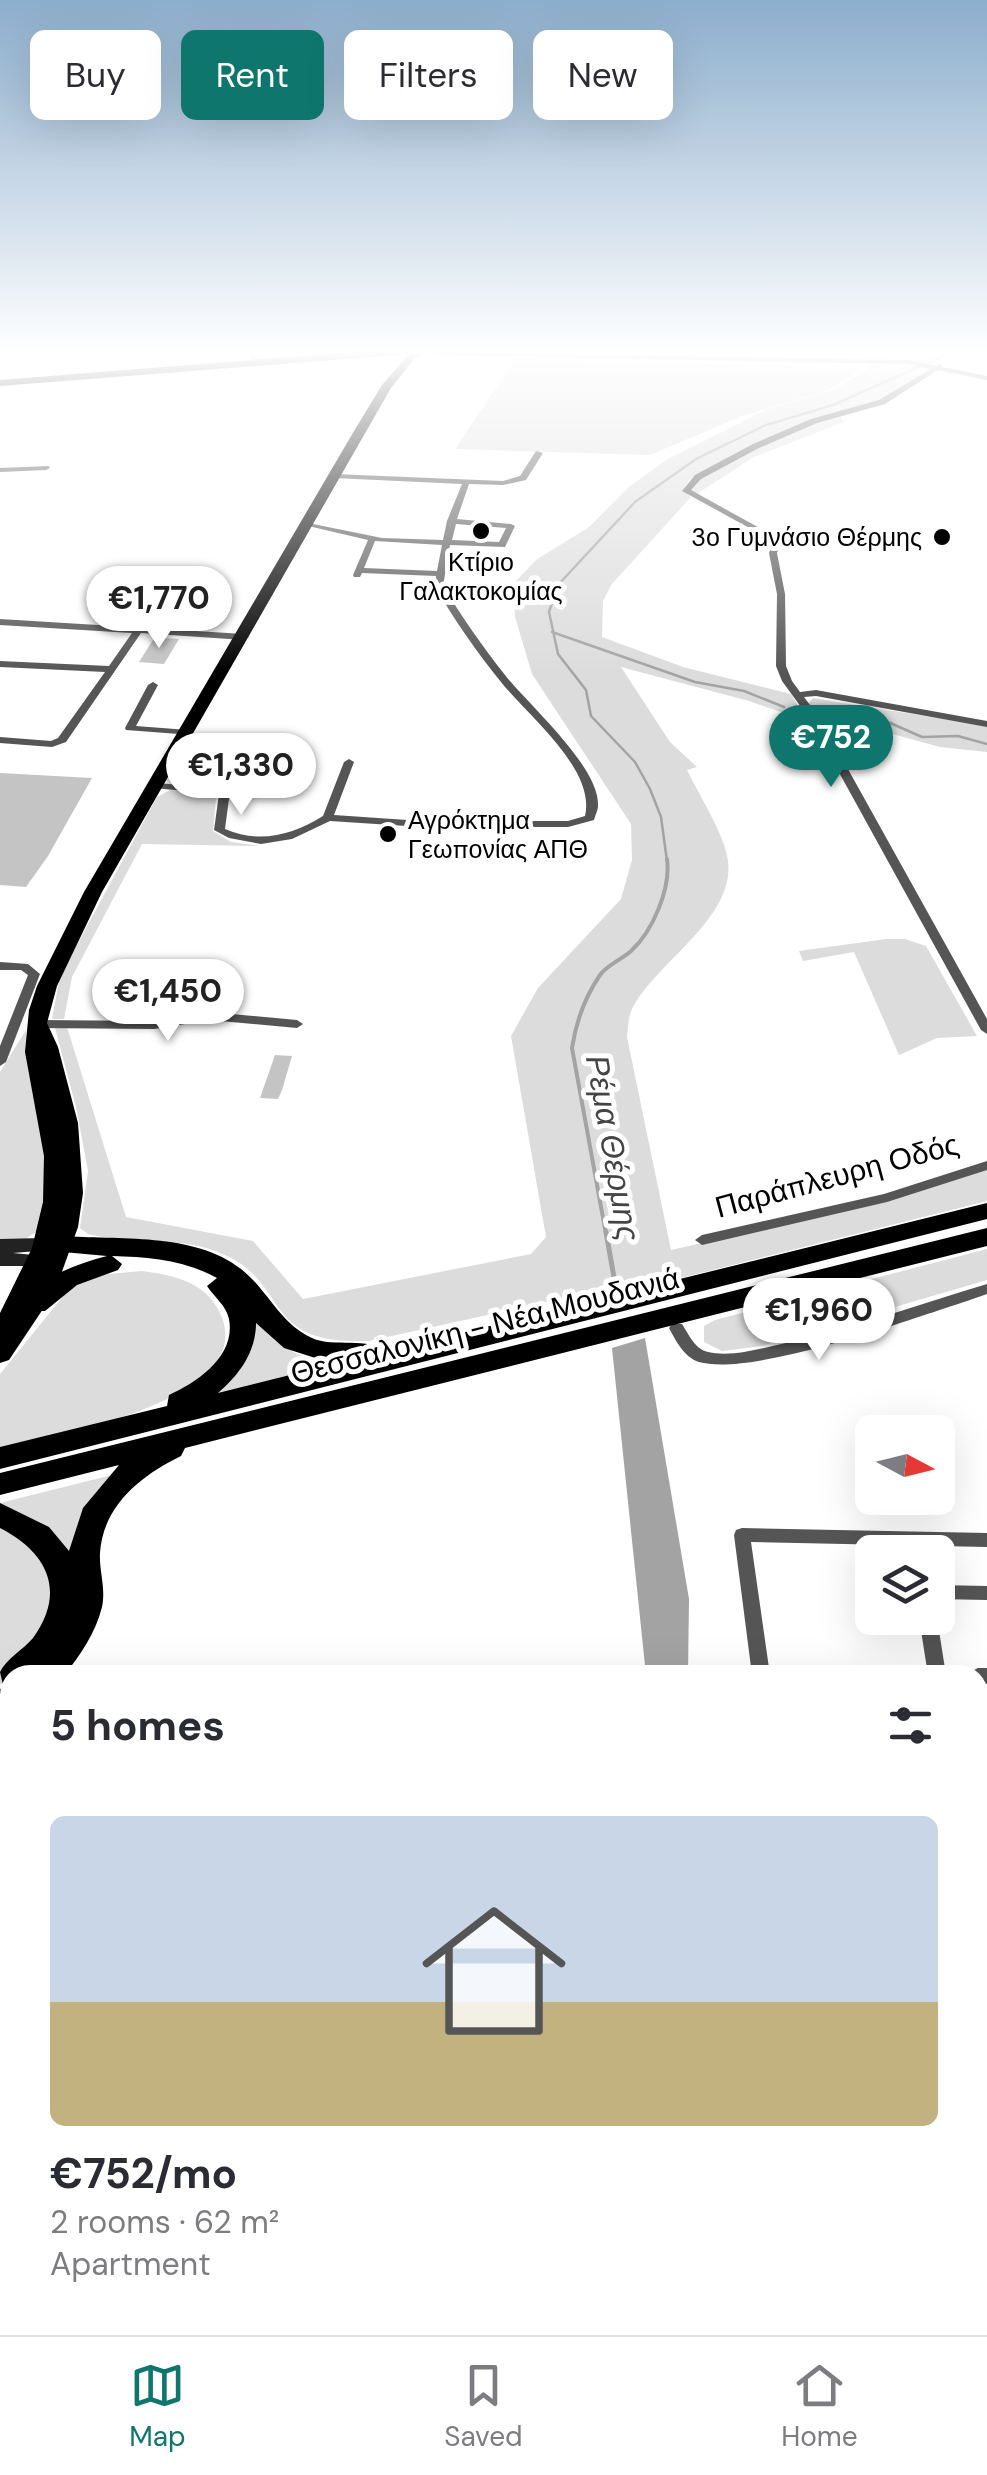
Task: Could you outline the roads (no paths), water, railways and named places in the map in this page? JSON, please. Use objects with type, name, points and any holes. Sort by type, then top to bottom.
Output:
[{"type":"highway","name":"Θεσσαλονίκη - Νέα Μουδανιά","points":[[665,1314],[987,1211]]},
{"type":"highway","name":"Θεσσαλονίκη - Νέα Μουδανιά","points":[[0,1458],[500,1334],[665,1314],[987,1237]]},
{"type":"highway","points":[[49,1253],[109,1264],[180,1268],[210,1280],[236,1302],[243,1336],[240,1353],[228,1371],[187,1400],[88,1436]]},
{"type":"highway","points":[[49,1253],[172,1253],[202,1260],[234,1276],[282,1336],[318,1352],[362,1355],[500,1334]]},
{"type":"highway","points":[[35,1304],[68,1279],[109,1264]]},
{"type":"highway","name":"Θεσσαλονίκη - Νέα Μουδανιά","points":[[0,1484],[593,1323]]},
{"type":"highway","points":[[52,1665],[81,1623],[88,1594],[84,1553],[96,1508],[114,1488],[162,1452],[238,1422]]},
{"type":"highway","points":[[0,1516],[47,1543],[64,1574],[66,1591],[61,1615],[43,1650],[26,1665]]},
{"type":"main road","points":[[0,1354],[35,1304],[49,1253],[54,1213],[57,1177],[34,1061],[33,1037],[40,1006],[56,966],[345,457]]},
{"type":"main road","points":[[0,1332],[49,1253]]},
{"type":"street","points":[[334,476],[515,481],[523,478],[536,457]]},
{"type":"street","points":[[738,457],[687,487],[690,494],[776,540],[783,673],[987,1030]]},
{"type":"street","points":[[0,470],[46,468]]},
{"type":"street","points":[[157,786],[225,791],[220,830],[232,838],[275,840],[296,836],[328,818],[568,824],[590,818],[595,803],[579,771],[551,729],[506,682],[440,589],[446,555],[443,544],[466,482]]},
{"type":"street","points":[[308,525],[372,539],[502,545],[511,526],[452,521]]},
{"type":"street","points":[[372,539],[358,573],[441,574]]},
{"type":"street","points":[[0,622],[244,638]]},
{"type":"street","points":[[0,740],[52,744],[62,740],[138,631]]},
{"type":"street","points":[[0,664],[110,669]]},
{"type":"street","points":[[154,685],[130,728],[188,734]]},
{"type":"street","points":[[798,695],[816,693],[987,724]]},
{"type":"street","points":[[328,818],[349,762]]},
{"type":"street","points":[[0,966],[27,968],[34,974],[0,1062]]},
{"type":"street","points":[[38,1024],[154,1025],[201,1016],[298,1024]]},
{"type":"street","name":"Παράπλευρη Οδός","points":[[702,1240],[887,1198],[987,1165]]},
{"type":"street","points":[[0,1246],[49,1253]]},
{"type":"street","points":[[0,1259],[49,1253]]},
{"type":"street","points":[[665,1314],[688,1346],[702,1357],[751,1357],[987,1289]]},
{"type":"street","points":[[760,1665],[742,1535],[987,1540]]},
{"type":"street","points":[[955,1592],[987,1593]]},
{"type":"street","points":[[931,1635],[935,1665]]},
{"type":"waterway","name":"Ρέμα Θέρμης","points":[[553,632],[549,612],[558,585],[635,502],[700,457]]},
{"type":"waterway","points":[[553,632],[695,682],[744,691],[784,707]]},
{"type":"waterway","name":"Ρέμα Θέρμης","points":[[553,632],[558,654],[586,690],[591,716],[635,762],[650,789],[661,817],[667,861]]},
{"type":"waterway","points":[[816,714],[845,721],[888,722],[922,737],[958,736],[987,744]]},
{"type":"waterway","name":"Ρέμα Θέρμης","points":[[606,1234],[572,1048],[582,1010],[600,975],[631,951],[653,921],[666,883],[667,859]]},
{"type":"waterway","name":"Ρέμα Θέρμης","points":[[606,1232],[618,1300]]},
{"type":"place","name":"Κτίριο Γαλακτοκομίας","points":[[481,531]]},
{"type":"place","name":"3ο Γυμνάσιο Θέρμης","points":[[942,537]]},
{"type":"place","name":"Αγρόκτημα Γεωπονίας ΑΠΘ","points":[[388,834]]}]
